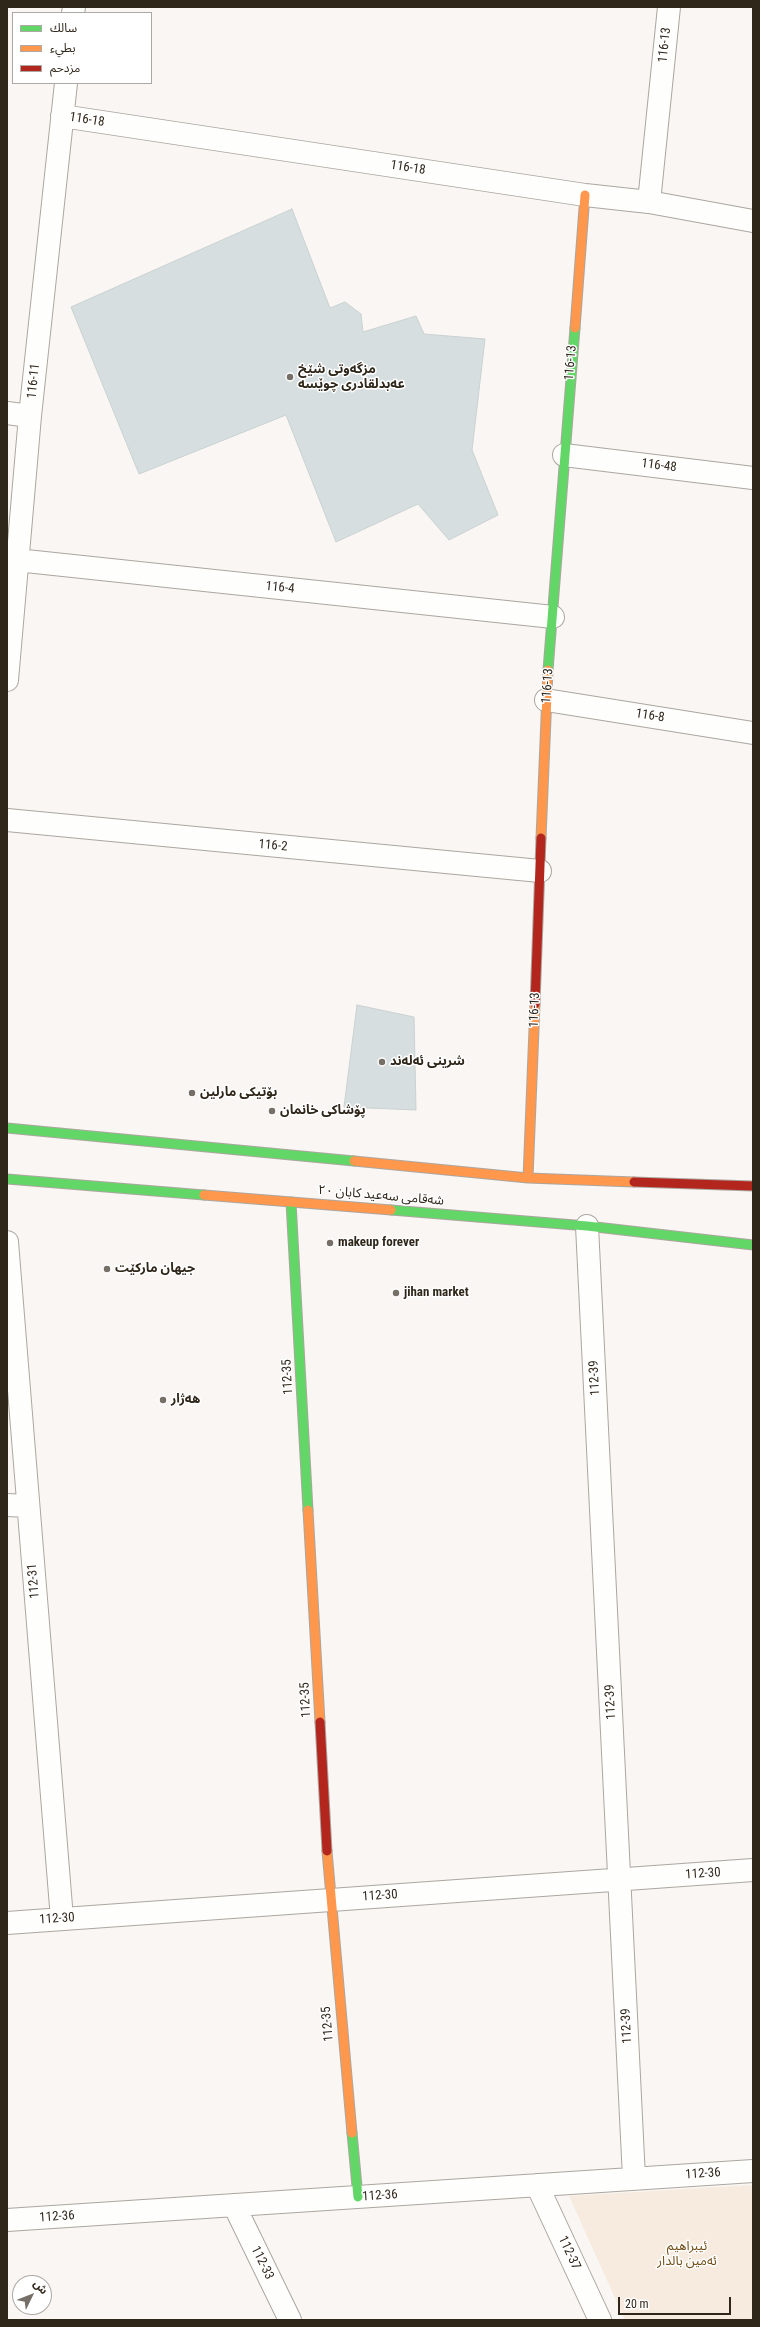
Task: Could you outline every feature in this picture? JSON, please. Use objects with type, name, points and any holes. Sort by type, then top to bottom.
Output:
[{"type":"street","name":"116-13","points":[[649,202],[669,7]]},
{"type":"street","name":"116-11","points":[[7,680],[13,559],[66,84]]},
{"type":"street","name":"116-18","points":[[62,116],[585,195],[649,202],[753,221]]},
{"type":"street","name":"116-13","points":[[528,1178],[546,700],[585,195]]},
{"type":"street","points":[[7,413],[30,416]]},
{"type":"street","name":"116-48","points":[[564,455],[753,478]]},
{"type":"street","name":"116-4","points":[[13,559],[553,617]]},
{"type":"street","name":"116-8","points":[[546,700],[753,733]]},
{"type":"street","name":"116-2","points":[[7,820],[540,871]]},
{"type":"street","points":[[7,1128],[528,1178],[753,1186]]},
{"type":"street","name":"شەقامی سەعید کابان ٢٠","points":[[7,1179],[587,1226],[753,1245]]},
{"type":"street","name":"112-35","points":[[291,1202],[330,1900],[358,2197]]},
{"type":"street","name":"112-39","points":[[587,1226],[634,2178]]},
{"type":"street","name":"112-31","points":[[7,1242],[62,1919]]},
{"type":"street","points":[[7,1505],[28,1506]]},
{"type":"street","name":"112-30","points":[[7,1923],[753,1870]]},
{"type":"street","name":"112-36","points":[[7,2220],[753,2170]]},
{"type":"street","name":"112-37","points":[[537,2185],[600,2320]]},
{"type":"street","name":"112-33","points":[[234,2205],[290,2320]]},
{"type":"green space","name":"ئیبراهیم ئەمین بالدار","points":[[753,2185],[753,2320],[625,2320],[569,2196]]},
{"type":"building","name":"مزگەوتی شێخ عەبدلقادری چوێسە","points":[[292,209],[330,308],[345,302],[361,314],[363,332],[416,316],[424,334],[485,339],[472,450],[498,515],[449,540],[418,504],[336,542],[286,415],[139,474],[71,307]]},
{"type":"building","name":"شرینی ئەلەند","points":[[357,1005],[414,1017],[416,1110],[344,1107]]},
{"type":"traffic: fast","points":[[548,670],[575,328]]},
{"type":"traffic: fast","points":[[7,1128],[354,1161]]},
{"type":"traffic: fast","points":[[7,1179],[204,1195]]},
{"type":"traffic: fast","points":[[291,1202],[308,1510]]},
{"type":"traffic: fast","points":[[391,1210],[587,1226],[753,1245]]},
{"type":"traffic: fast","points":[[352,2133],[358,2197]]},
{"type":"traffic: slow","points":[[575,328],[585,195]]},
{"type":"traffic: slow","points":[[541,838],[548,670]]},
{"type":"traffic: slow","points":[[528,1178],[535,1004]]},
{"type":"traffic: slow","points":[[354,1161],[528,1178],[634,1182]]},
{"type":"traffic: slow","points":[[204,1195],[391,1210]]},
{"type":"traffic: slow","points":[[308,1510],[320,1722]]},
{"type":"traffic: slow","points":[[327,1851],[352,2133]]},
{"type":"traffic: jam","points":[[535,1004],[541,838]]},
{"type":"traffic: jam","points":[[634,1182],[753,1186]]},
{"type":"traffic: jam","points":[[320,1722],[327,1851]]},
{"type":"place","name":"مزگەوتی شێخ عەبدلقادری چوێسە","points":[[290,377]]},
{"type":"place","name":"شرینی ئەلەند","points":[[382,1062]]},
{"type":"place","name":"بۆتیکی مارلین","points":[[192,1093]]},
{"type":"place","name":"پۆشاکی خانمان","points":[[272,1111]]},
{"type":"place","name":"makeup forever","points":[[330,1243]]},
{"type":"place","name":"جیهان مارکێت","points":[[107,1269]]},
{"type":"place","name":"jihan market","points":[[396,1293]]},
{"type":"place","name":"هەژار","points":[[163,1400]]}]
